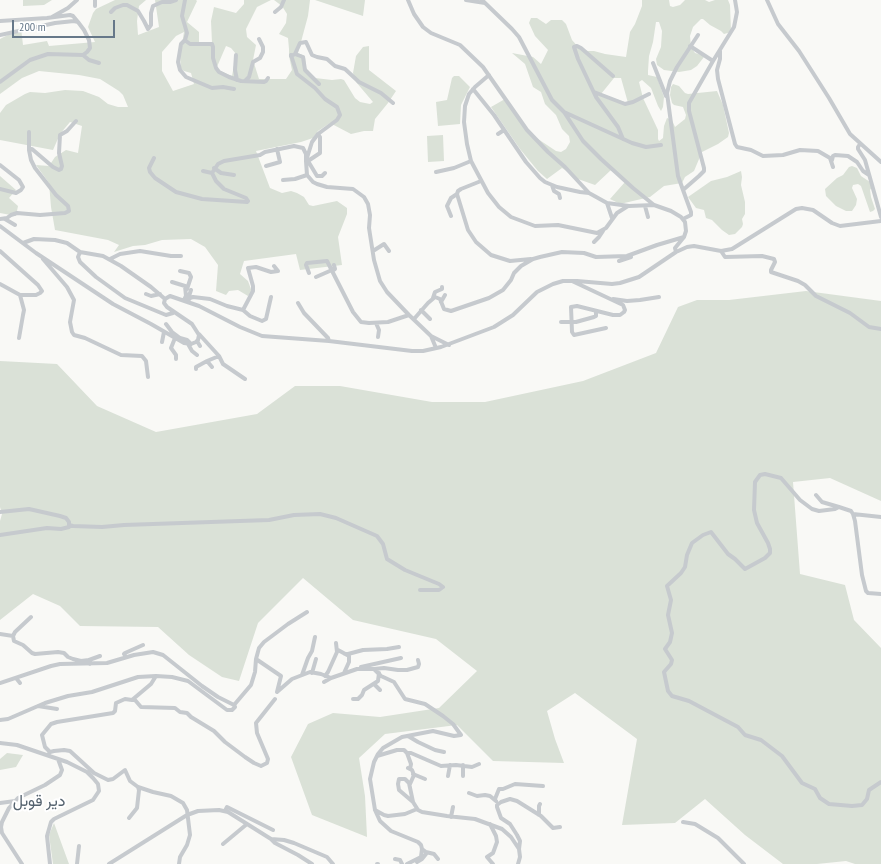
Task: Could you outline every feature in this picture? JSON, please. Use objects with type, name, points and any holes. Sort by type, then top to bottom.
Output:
[{"type":"street","points":[[52,18],[68,8],[77,0]]},
{"type":"street","points":[[95,0],[95,6]]},
{"type":"street","points":[[111,12],[115,8],[127,5],[138,11],[148,29],[151,25],[151,13],[153,6],[158,2],[176,0]]},
{"type":"street","points":[[185,0],[182,16],[187,33],[185,40],[181,44],[178,62],[180,70],[186,77],[212,88],[223,87],[234,89]]},
{"type":"street","points":[[274,12],[281,7],[284,0]]},
{"type":"street","points":[[408,0],[414,14],[423,27],[431,33],[460,45],[475,59],[490,75],[527,130],[589,193],[607,203],[628,206],[654,205]]},
{"type":"street","points":[[466,0],[470,2],[484,1],[519,37],[552,100],[564,112],[578,134],[592,151],[654,205],[676,213],[683,219],[686,231],[684,237],[675,248],[676,252]]},
{"type":"street","points":[[683,190],[704,171],[704,162],[689,106],[692,98],[735,24],[737,12],[734,0]]},
{"type":"street","points":[[767,0],[778,24],[800,51],[850,134],[881,162]]},
{"type":"street","points":[[0,21],[52,18],[70,15],[73,16],[84,30],[90,44],[90,48],[83,54],[59,54],[42,56],[30,60],[0,82]]},
{"type":"street","points":[[0,35],[71,20],[78,22]]},
{"type":"street","points":[[666,99],[670,81],[677,66],[698,35]]},
{"type":"street","points":[[245,81],[249,77],[253,62],[260,58],[263,52],[263,47],[259,39]]},
{"type":"street","points":[[185,40],[190,44],[212,44],[213,58],[216,68],[222,73],[237,80],[266,82],[268,78]]},
{"type":"street","points":[[307,161],[310,146],[318,134],[337,120],[339,117],[339,112],[337,107],[321,96],[315,88],[297,74],[293,55],[300,43],[306,42],[312,55],[327,59],[337,67],[345,69],[359,82],[381,93],[393,104]]},
{"type":"street","points":[[613,76],[582,48],[575,46],[574,49],[593,92],[600,104],[618,127],[623,139]]},
{"type":"street","points":[[690,46],[713,61]]},
{"type":"street","points":[[720,51],[718,78],[737,147],[751,150],[763,156],[783,155],[800,150],[818,151],[832,160]]},
{"type":"street","points":[[83,54],[89,60],[99,63]]},
{"type":"street","points":[[236,55],[235,70],[237,80]]},
{"type":"street","points":[[293,55],[303,57],[305,70],[319,84]]},
{"type":"street","points":[[653,63],[666,99],[678,176],[691,212],[691,214],[683,219]]},
{"type":"street","points":[[490,75],[473,89],[466,100],[464,122],[471,161],[480,181],[488,193],[499,207],[511,217],[535,226],[558,225],[597,233],[603,231]]},
{"type":"street","points":[[473,89],[526,162],[540,178],[552,185],[573,191],[589,193]]},
{"type":"street","points":[[593,92],[625,104],[633,102],[649,94]]},
{"type":"street","points":[[564,112],[632,143],[646,147],[661,145]]},
{"type":"street","points":[[29,150],[32,149],[53,167],[59,170],[61,169],[62,166],[59,153],[60,134],[67,131],[76,121]]},
{"type":"street","points":[[498,134],[504,130]]},
{"type":"street","points":[[2,219],[17,213],[40,215],[64,213],[68,211],[68,206],[56,195],[35,168],[31,160],[29,150],[29,132]]},
{"type":"street","points":[[307,161],[320,153],[320,137],[318,134]]},
{"type":"street","points":[[860,144],[858,149],[866,160],[881,218]]},
{"type":"street","points":[[212,174],[214,168],[224,161],[260,155],[277,149],[310,146]]},
{"type":"street","points":[[300,147],[303,148],[306,154],[307,175],[313,182],[328,187],[353,189],[364,197],[369,210],[369,228],[374,260],[380,281],[387,292],[409,316],[431,336],[449,345]]},
{"type":"street","points":[[266,166],[280,162],[277,149]]},
{"type":"street","points":[[833,166],[833,156],[848,156],[857,162],[863,172],[869,175]]},
{"type":"street","points":[[312,166],[314,157]]},
{"type":"street","points":[[154,158],[149,168],[150,172],[155,178],[176,192],[202,199],[248,201],[246,198],[229,192],[220,186],[212,174],[203,171]]},
{"type":"street","points":[[307,161],[312,166],[317,176],[322,176],[325,173]]},
{"type":"street","points":[[436,172],[454,168],[471,161]]},
{"type":"street","points":[[0,165],[19,180],[23,187],[16,193],[0,189]]},
{"type":"street","points":[[214,168],[221,173],[234,175]]},
{"type":"street","points":[[283,180],[295,179],[307,175]]},
{"type":"street","points":[[451,216],[447,206],[451,198],[461,189],[480,181]]},
{"type":"street","points":[[552,185],[554,191],[559,194],[560,198]]},
{"type":"street","points":[[457,194],[468,230],[476,242],[491,255],[505,260],[533,259],[562,252],[584,253],[590,256],[604,257],[628,256],[684,237]]},
{"type":"street","points":[[607,203],[612,218]]},
{"type":"street","points":[[594,242],[600,238],[612,218],[628,206]]},
{"type":"street","points":[[645,206],[648,217]]},
{"type":"street","points":[[165,299],[170,296],[187,301],[240,328],[262,336],[329,341],[412,351],[449,345],[500,324],[537,292],[559,282],[572,281],[612,284],[628,282],[646,274],[676,252],[687,247],[694,246],[721,251],[732,249],[791,212],[802,208],[812,210],[837,225],[881,221]]},
{"type":"street","points":[[2,219],[15,225]]},
{"type":"street","points":[[0,226],[41,256],[113,304],[175,338],[189,344],[197,341]]},
{"type":"street","points":[[23,243],[34,239],[55,240],[67,243],[80,252],[110,258],[160,294],[165,299],[164,303],[167,307],[173,313],[192,324],[226,366],[245,379]]},
{"type":"street","points":[[373,251],[384,244],[389,251]]},
{"type":"street","points":[[0,251],[41,289],[41,292],[38,295],[20,295],[0,284]]},
{"type":"street","points":[[110,258],[120,254],[140,251],[171,256],[181,256]]},
{"type":"street","points":[[721,251],[726,257],[762,256],[774,259],[775,262],[770,270],[771,272],[798,281],[805,285],[816,296],[850,313],[869,327],[881,329]]},
{"type":"street","points":[[80,252],[78,257],[80,262],[96,277],[125,298],[166,314],[173,313]]},
{"type":"street","points":[[619,261],[631,258],[636,253]]},
{"type":"street","points":[[41,256],[67,287],[74,300],[70,322],[72,332],[122,356],[142,356],[146,361],[148,376]]},
{"type":"street","points":[[433,298],[438,298],[444,309],[451,311],[489,298],[503,290],[516,270],[533,259]]},
{"type":"street","points":[[309,273],[306,265],[308,262],[327,261],[361,322],[376,323],[394,321],[409,316]]},
{"type":"street","points":[[316,277],[335,269],[334,265]]},
{"type":"street","points":[[243,310],[253,291],[248,268],[256,267],[271,272],[278,271],[274,266]]},
{"type":"street","points":[[180,271],[189,273],[191,277],[187,301]]},
{"type":"street","points":[[572,281],[607,297],[623,305],[624,307],[624,312],[617,316],[596,312],[577,306],[571,307],[572,332],[574,335],[576,336],[606,328]]},
{"type":"street","points":[[172,282],[186,286],[189,290]]},
{"type":"street","points":[[414,319],[433,298],[435,292],[442,289],[442,287]]},
{"type":"street","points":[[146,294],[151,296],[160,294]]},
{"type":"street","points":[[19,338],[24,315],[20,295]]},
{"type":"street","points":[[441,302],[445,295]]},
{"type":"street","points":[[187,301],[193,297],[210,299],[219,304],[243,310],[256,320],[262,321],[266,320],[270,297]]},
{"type":"street","points":[[607,297],[627,301],[659,297]]},
{"type":"street","points":[[298,303],[304,313],[328,338],[329,341]]},
{"type":"street","points":[[421,310],[430,319]]},
{"type":"street","points":[[562,322],[572,322],[594,317],[596,316],[596,312]]},
{"type":"street","points":[[376,323],[379,330],[378,337]]},
{"type":"street","points":[[166,324],[172,332],[180,338],[187,340],[192,351],[197,354]]},
{"type":"street","points":[[197,331],[199,335],[197,341],[200,346]]},
{"type":"street","points":[[162,342],[164,332]]},
{"type":"street","points":[[431,336],[436,348]]},
{"type":"street","points":[[175,338],[171,348],[176,355],[176,359]]},
{"type":"street","points":[[196,369],[196,367],[219,356]]},
{"type":"street","points":[[207,361],[212,367]]},
{"type":"street","points":[[839,507],[819,511],[812,509],[800,500],[781,478],[765,474],[760,475],[754,486],[755,516],[770,549],[770,553],[765,558],[745,569],[728,554],[711,532],[703,535],[692,543],[687,555],[686,567],[682,573],[667,586],[671,600],[668,615],[672,633],[670,642],[665,649],[672,660],[671,664],[664,672],[668,690],[672,696],[689,701],[738,727],[745,735],[761,740],[782,756],[802,783],[816,789],[820,798],[829,804],[852,806],[862,804],[867,799],[869,790],[881,782]]},
{"type":"street","points":[[816,495],[822,502],[848,509],[853,514],[862,575],[866,591],[868,593],[881,594]]},
{"type":"street","points":[[0,512],[29,509],[66,518],[69,525]]},
{"type":"street","points":[[0,535],[48,528],[61,529],[69,527],[69,525],[102,527],[269,520],[294,515],[320,514],[336,518],[377,536],[383,544],[387,559],[405,570],[443,587],[436,591],[420,590]]},
{"type":"street","points":[[853,514],[881,517]]},
{"type":"street","points":[[0,720],[8,719],[38,706],[68,696],[92,692],[138,677],[156,676],[172,677],[188,681],[227,710],[232,710],[235,707],[234,704],[251,685],[259,648],[264,642],[298,617],[308,612]]},
{"type":"street","points":[[288,628],[298,617]]},
{"type":"street","points":[[32,618],[17,630],[14,636],[14,641],[23,644],[34,654],[58,652],[64,653],[68,657],[81,661],[107,663],[150,652],[160,654],[176,664],[202,686],[218,697],[234,704]]},
{"type":"street","points":[[0,634],[14,636]]},
{"type":"street","points":[[302,675],[312,651],[315,637]]},
{"type":"street","points":[[336,643],[338,650],[349,656],[349,662],[343,674]]},
{"type":"street","points":[[126,657],[124,654],[125,653],[143,645]]},
{"type":"street","points":[[346,655],[362,650],[399,647]]},
{"type":"street","points":[[325,676],[330,670],[338,650]]},
{"type":"street","points":[[0,683],[56,664],[90,662],[100,656]]},
{"type":"street","points":[[324,682],[362,666],[401,658]]},
{"type":"street","points":[[256,659],[281,676],[277,692],[292,679],[312,672],[332,678]]},
{"type":"street","points":[[312,672],[316,660]]},
{"type":"street","points":[[357,669],[384,668],[407,670],[418,667],[418,660]]},
{"type":"street","points":[[374,669],[394,682],[405,699],[425,704],[453,724],[461,735],[454,736],[433,731],[402,737],[383,748],[377,756],[370,779],[375,810],[380,821],[391,832],[418,842],[421,845],[426,854],[422,859],[411,864]]},
{"type":"street","points":[[332,678],[336,672]]},
{"type":"street","points":[[353,699],[358,698],[362,695],[364,690],[378,681],[379,673]]},
{"type":"street","points":[[132,700],[151,684],[156,676]]},
{"type":"street","points":[[119,677],[121,682]]},
{"type":"street","points":[[16,678],[20,683]]},
{"type":"street","points":[[374,684],[380,690]]},
{"type":"street","points":[[49,754],[45,748],[42,735],[54,722],[113,713],[116,703],[125,699],[137,702],[140,707],[175,708],[180,712],[187,713],[214,731],[245,757],[261,766],[267,763],[268,759],[257,733],[256,723],[275,699]]},
{"type":"street","points":[[38,706],[57,709]]},
{"type":"street","points":[[408,736],[435,750],[444,752]]},
{"type":"street","points":[[0,743],[17,745],[49,754],[90,774],[98,784],[99,791],[93,800],[52,820],[47,836],[50,864]]},
{"type":"street","points":[[49,754],[61,750],[70,751],[94,773],[108,780],[126,770],[130,781],[138,787],[153,792],[168,794],[183,802],[187,810],[190,835],[187,845],[180,857],[179,864]]},
{"type":"street","points":[[377,756],[397,750],[404,750],[406,753],[411,753],[441,766],[463,765],[472,767],[478,764]]},
{"type":"street","points":[[406,753],[411,764],[409,768],[413,774],[425,779]]},
{"type":"street","points":[[22,864],[5,839],[1,828],[8,811],[18,798],[45,785],[60,775],[62,770],[58,759]]},
{"type":"street","points":[[448,776],[450,765]]},
{"type":"street","points":[[463,765],[463,776]]},
{"type":"street","points":[[413,774],[410,784],[413,802]]},
{"type":"street","points":[[410,784],[405,779],[401,778],[398,781],[399,790],[413,802],[417,809],[422,812],[475,819],[496,826],[508,834],[519,849]]},
{"type":"street","points":[[518,864],[520,857],[520,841],[510,824],[501,818],[495,799],[499,789],[515,784],[543,786]]},
{"type":"street","points":[[129,818],[137,808],[140,790],[138,787]]},
{"type":"street","points":[[469,793],[477,796],[485,795],[495,799]]},
{"type":"street","points":[[497,805],[501,802],[513,800],[548,819],[553,828],[560,827]]},
{"type":"street","points":[[0,803],[16,801]]},
{"type":"street","points":[[539,815],[540,804]]},
{"type":"street","points":[[109,864],[187,815],[198,811],[225,810],[227,807],[273,830]]},
{"type":"street","points":[[451,817],[453,807]]},
{"type":"street","points":[[375,810],[384,816],[388,816],[405,814],[417,809]]},
{"type":"street","points":[[225,810],[271,839],[274,843],[312,864]]},
{"type":"street","points":[[683,822],[695,824],[718,838],[744,864]]},
{"type":"street","points":[[223,844],[247,824]]},
{"type":"street","points":[[490,824],[496,836],[497,842],[495,851],[491,856],[487,857],[493,864]]},
{"type":"street","points":[[271,839],[284,840],[294,843],[326,857],[333,864]]},
{"type":"street","points":[[77,864],[79,846]]},
{"type":"street","points":[[424,851],[434,854],[438,859]]},
{"type":"street","points":[[407,864],[420,857],[424,851]]},
{"type":"street","points":[[395,859],[400,860],[402,864]]},
{"type":"shaded area","points":[[23,0],[52,0],[44,5],[23,6]]},
{"type":"shaded area","points":[[115,0],[146,0],[139,6],[137,21],[138,35],[159,27],[155,0],[196,0],[197,1],[187,22],[199,32],[199,42],[212,43],[211,21],[214,7],[236,13],[244,4],[244,0],[271,0],[257,7],[246,29],[247,37],[256,45],[253,60],[259,79],[286,79],[292,70],[289,56],[288,38],[279,34],[286,23],[287,14],[282,6],[274,0],[310,0],[308,16],[298,53],[305,56],[306,68],[315,78],[344,80],[355,98],[360,102],[370,104],[373,102],[356,82],[353,73],[356,56],[363,47],[369,46],[369,70],[396,91],[375,119],[373,131],[364,131],[351,134],[330,123],[318,131],[313,138],[301,142],[256,151],[270,188],[282,193],[291,191],[297,193],[304,197],[309,205],[313,206],[337,201],[347,208],[347,214],[338,237],[342,265],[300,270],[296,254],[244,261],[240,274],[248,281],[252,292],[248,296],[238,290],[229,291],[226,295],[216,291],[218,265],[205,247],[191,239],[162,240],[145,245],[133,246],[114,252],[119,245],[108,240],[55,230],[49,183],[36,165],[49,166],[55,157],[66,150],[78,153],[82,126],[70,122],[60,134],[53,150],[0,140],[0,113],[6,105],[30,92],[45,93],[65,90],[83,91],[99,97],[108,104],[118,107],[128,107],[123,95],[119,91],[100,79],[79,75],[39,71],[22,78],[0,94],[0,39],[21,28],[23,45],[47,41],[49,46],[95,42],[88,27],[96,9]],"holes":[[[184,32],[180,57],[181,69],[191,73],[194,84],[173,91],[162,71],[162,52],[176,36]],[[226,46],[231,48],[236,54],[232,76],[216,69]]]},
{"type":"shaded area","points":[[315,0],[365,0],[363,16]]},
{"type":"shaded area","points":[[642,0],[669,0],[670,6],[673,7],[680,5],[685,0],[705,0],[709,2],[715,0],[728,0],[730,5],[731,32],[724,34],[703,19],[701,19],[693,27],[690,36],[691,47],[695,53],[704,57],[697,66],[691,70],[679,72],[664,70],[657,65],[656,59],[661,47],[662,31],[659,22],[656,22],[649,56],[648,75],[657,77],[664,97],[661,111],[651,88],[642,80],[639,82],[643,98],[658,130],[659,141],[663,138],[664,126],[667,118],[672,120],[675,127],[685,119],[686,115],[683,107],[672,103],[670,95],[673,84],[679,86],[685,93],[688,94],[717,91],[723,105],[729,133],[728,137],[702,152],[694,171],[685,177],[682,183],[664,186],[650,197],[620,204],[610,199],[625,182],[611,170],[595,185],[578,179],[562,168],[547,179],[538,171],[520,149],[491,107],[505,99],[532,135],[556,151],[561,152],[566,149],[570,142],[569,136],[562,129],[556,115],[545,104],[541,92],[533,87],[525,64],[512,53],[533,57],[541,64],[548,50],[535,36],[529,23],[531,18],[537,18],[546,24],[551,20],[562,20],[566,24],[572,40],[580,49],[626,57],[630,32],[642,6]],"holes":[[[614,78],[621,78],[628,103],[601,94]]]},
{"type":"shaded area","points":[[454,76],[459,76],[470,87],[461,105],[460,124],[438,126],[436,102],[447,100],[452,78]]},
{"type":"shaded area","points":[[443,135],[444,161],[428,162],[427,136]]},
{"type":"shaded area","points":[[852,166],[857,168],[861,176],[870,182],[872,187],[870,190],[871,197],[875,209],[873,211],[870,212],[861,186],[858,184],[853,185],[852,188],[857,199],[856,205],[852,211],[846,211],[836,206],[826,196],[825,189]]},
{"type":"shaded area","points":[[741,171],[741,185],[745,202],[745,214],[742,219],[742,227],[735,234],[729,235],[712,220],[706,218],[704,210],[696,208],[688,197],[711,181],[727,177]]},
{"type":"shaded area","points":[[0,176],[16,190],[9,198],[18,206],[16,216],[0,213]]},
{"type":"shaded area","points":[[806,291],[881,301],[881,501],[830,478],[793,482],[800,574],[845,585],[854,620],[881,648],[881,864],[855,864],[846,861],[817,864],[783,864],[745,835],[705,799],[675,823],[622,825],[637,739],[575,693],[547,711],[564,763],[493,761],[457,725],[385,734],[359,758],[365,796],[367,837],[312,815],[291,757],[308,724],[333,713],[380,717],[439,708],[477,671],[436,639],[353,620],[303,578],[258,623],[239,681],[222,677],[189,655],[158,627],[80,626],[60,606],[33,594],[0,620],[0,521],[2,514],[0,507],[0,361],[57,364],[97,406],[156,432],[257,414],[295,386],[340,386],[432,402],[485,402],[583,381],[656,353],[678,307],[697,300],[729,300]]},
{"type":"shaded area","points":[[7,753],[23,755],[16,767],[0,770],[0,759]]},
{"type":"shaded area","points":[[54,823],[69,864],[53,864],[49,835]]},
{"type":"district","name":"دير قوبل","points":[[39,801]]}]
